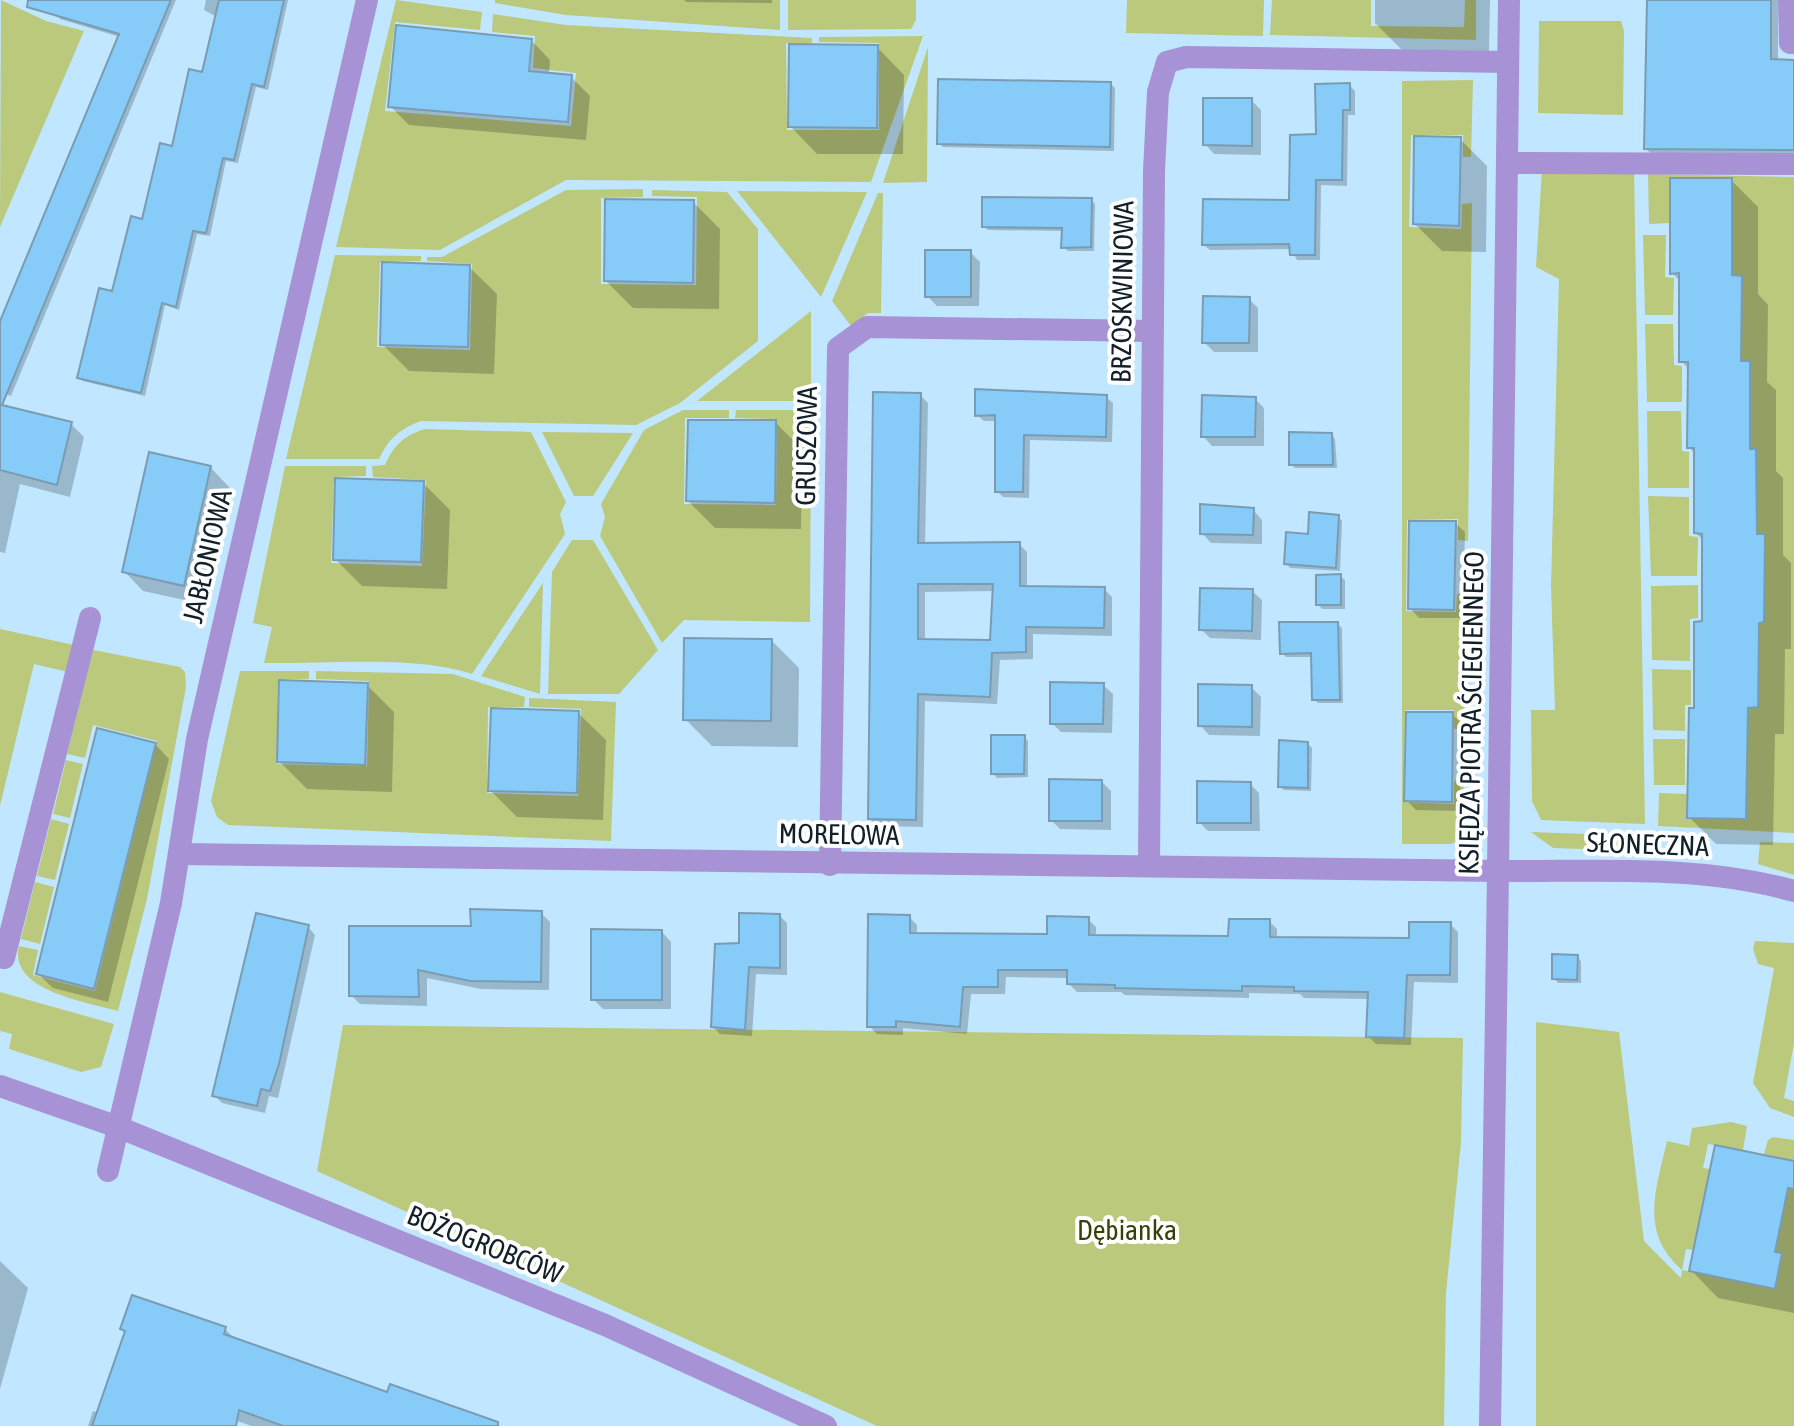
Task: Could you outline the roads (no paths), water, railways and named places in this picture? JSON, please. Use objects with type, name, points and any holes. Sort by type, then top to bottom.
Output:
[{"type":"street","name":"JABŁONIOWA","points":[[118,1127],[179,854],[197,739],[367,0]]},
{"type":"street","name":"KSIĘDZA PIOTRA ŚCIEGIENNEGO","points":[[1490,1426],[1509,0]]},
{"type":"street","points":[[1789,0],[1790,43],[1794,43]]},
{"type":"street","name":"BRZOSKWINIOWA","points":[[1149,866],[1151,331],[1158,92],[1167,62],[1186,57],[1508,62]]},
{"type":"street","points":[[1508,163],[1794,164]]},
{"type":"street","name":"GRUSZOWA","points":[[830,865],[838,348],[867,327],[1151,331]]},
{"type":"street","points":[[4,958],[90,618]]},
{"type":"street","name":"MORELOWA","points":[[179,854],[830,865],[1498,871]]},
{"type":"street","name":"SŁONECZNA","points":[[1498,871],[1651,872],[1721,876],[1794,891]]},
{"type":"street","name":"BOŻOGROBCÓW","points":[[0,1086],[118,1127],[605,1325],[826,1426]]},
{"type":"street","points":[[108,1171],[118,1127]]},
{"type":"park label","name":"Dębianka","points":[[1127,1230]]}]
